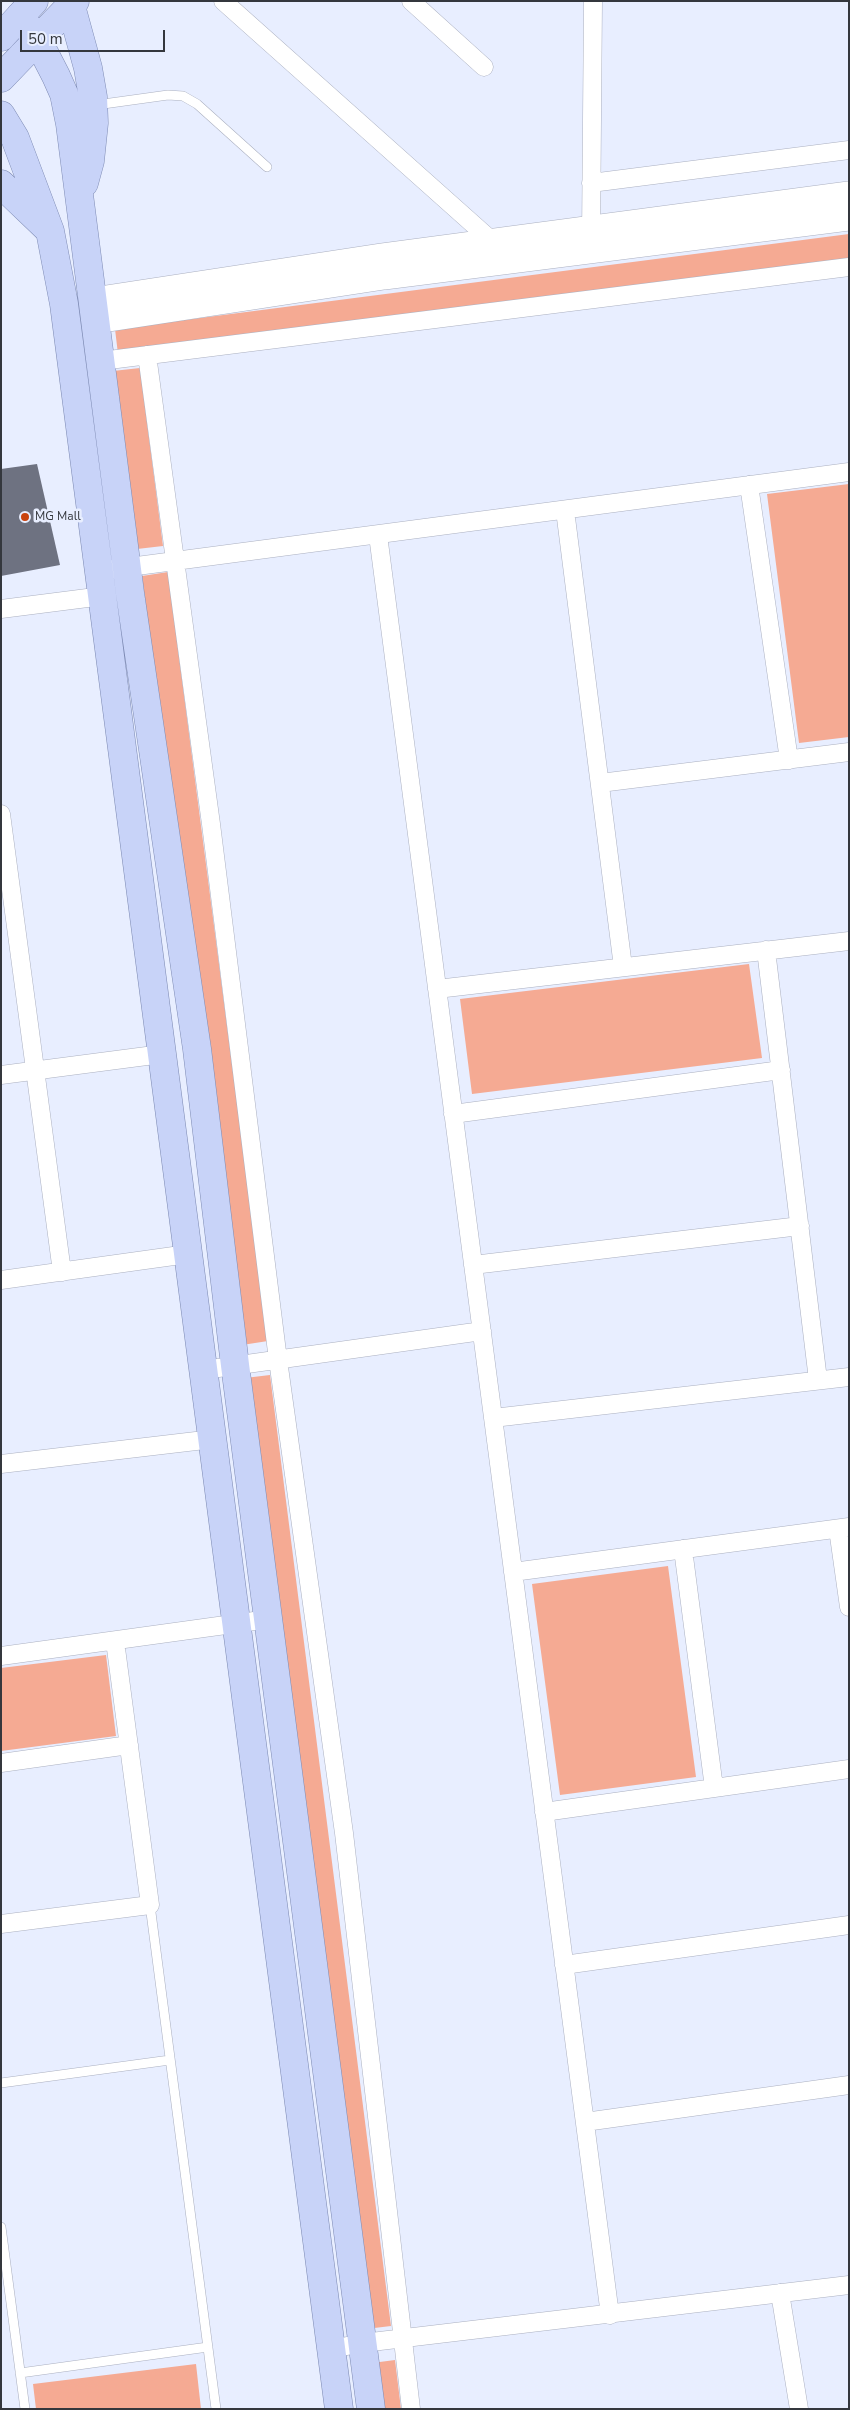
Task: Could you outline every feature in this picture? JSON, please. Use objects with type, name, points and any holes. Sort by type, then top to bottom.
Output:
[{"type":"main road","points":[[1,78],[73,4]]},
{"type":"main road","points":[[73,4],[88,68],[94,106],[90,161],[79,200]]},
{"type":"main road","points":[[1,37],[27,9],[38,41],[64,94],[70,124],[127,568],[197,1049],[235,1365],[371,2409]]},
{"type":"main road","points":[[1,115],[22,154],[50,231],[64,304],[339,2409]]},
{"type":"main road","points":[[1,184],[50,231]]},
{"type":"street","points":[[223,1],[492,241]]},
{"type":"street","points":[[411,1],[484,67]]},
{"type":"street","points":[[591,240],[593,1]]},
{"type":"street","points":[[591,183],[849,150]]},
{"type":"street","points":[[94,311],[384,277],[849,194]]},
{"type":"street","points":[[94,311],[492,241],[591,240],[849,218]]},
{"type":"street","points":[[101,361],[849,268]]},
{"type":"street","points":[[147,355],[278,1360],[344,1832],[411,2409]]},
{"type":"street","points":[[1,609],[101,584],[127,568],[849,472]]},
{"type":"street","points":[[749,485],[789,760]]},
{"type":"street","points":[[565,510],[623,967]]},
{"type":"street","points":[[378,534],[610,2315]]},
{"type":"street","points":[[600,783],[849,752]]},
{"type":"street","points":[[1,814],[9,927],[35,1070],[62,1272]]},
{"type":"street","points":[[437,989],[849,941]]},
{"type":"street","points":[[766,950],[818,1380]]},
{"type":"street","points":[[1,1075],[162,1054]]},
{"type":"street","points":[[453,1114],[781,1070]]},
{"type":"street","points":[[473,1265],[800,1226]]},
{"type":"street","points":[[1,1280],[188,1254]]},
{"type":"street","points":[[204,1370],[482,1331]]},
{"type":"street","points":[[493,1418],[849,1377]]},
{"type":"street","points":[[1,1464],[212,1439]]},
{"type":"street","points":[[513,1572],[843,1528],[849,1607]]},
{"type":"street","points":[[683,1549],[714,1788]]},
{"type":"street","points":[[1,1656],[269,1619]]},
{"type":"street","points":[[1,1924],[150,1905],[115,1641]]},
{"type":"street","points":[[1,1763],[129,1745]]},
{"type":"street","points":[[544,1812],[849,1769]]},
{"type":"street","points":[[564,1964],[849,1925]]},
{"type":"street","points":[[585,2122],[849,2086]]},
{"type":"street","points":[[331,2349],[363,2343],[402,2340],[849,2285]]},
{"type":"street","points":[[780,2293],[799,2409]]},
{"type":"lane","points":[[94,106],[168,96],[183,96],[197,104],[267,167]]},
{"type":"lane","points":[[150,1905],[216,2409]]},
{"type":"lane","points":[[1,2083],[170,2060]]},
{"type":"lane","points":[[1,2227],[25,2409]]},
{"type":"lane","points":[[20,2372],[208,2347]]},
{"type":"shaded area","points":[[849,234],[849,259],[118,354],[115,329]]},
{"type":"shaded area","points":[[140,368],[163,546],[137,549],[113,371]]},
{"type":"shaded area","points":[[849,484],[849,737],[799,743],[767,494]]},
{"type":"shaded area","points":[[168,572],[268,1341],[242,1345],[142,576]]},
{"type":"shaded area","points":[[749,964],[762,1058],[472,1094],[460,999]]},
{"type":"shaded area","points":[[270,1375],[391,2326],[366,2329],[245,1378]]},
{"type":"shaded area","points":[[668,1566],[696,1777],[560,1795],[532,1584]]},
{"type":"shaded area","points":[[106,1655],[116,1736],[1,1751],[1,1668]]},
{"type":"shaded area","points":[[395,2360],[401,2409],[378,2409],[372,2363]]},
{"type":"shaded area","points":[[196,2364],[201,2409],[36,2409],[33,2384]]},
{"type":"building","name":"MG Mall","points":[[37,464],[60,565],[1,576],[1,469]]},
{"type":"place","name":"MG Mall","points":[[25,517]]}]
